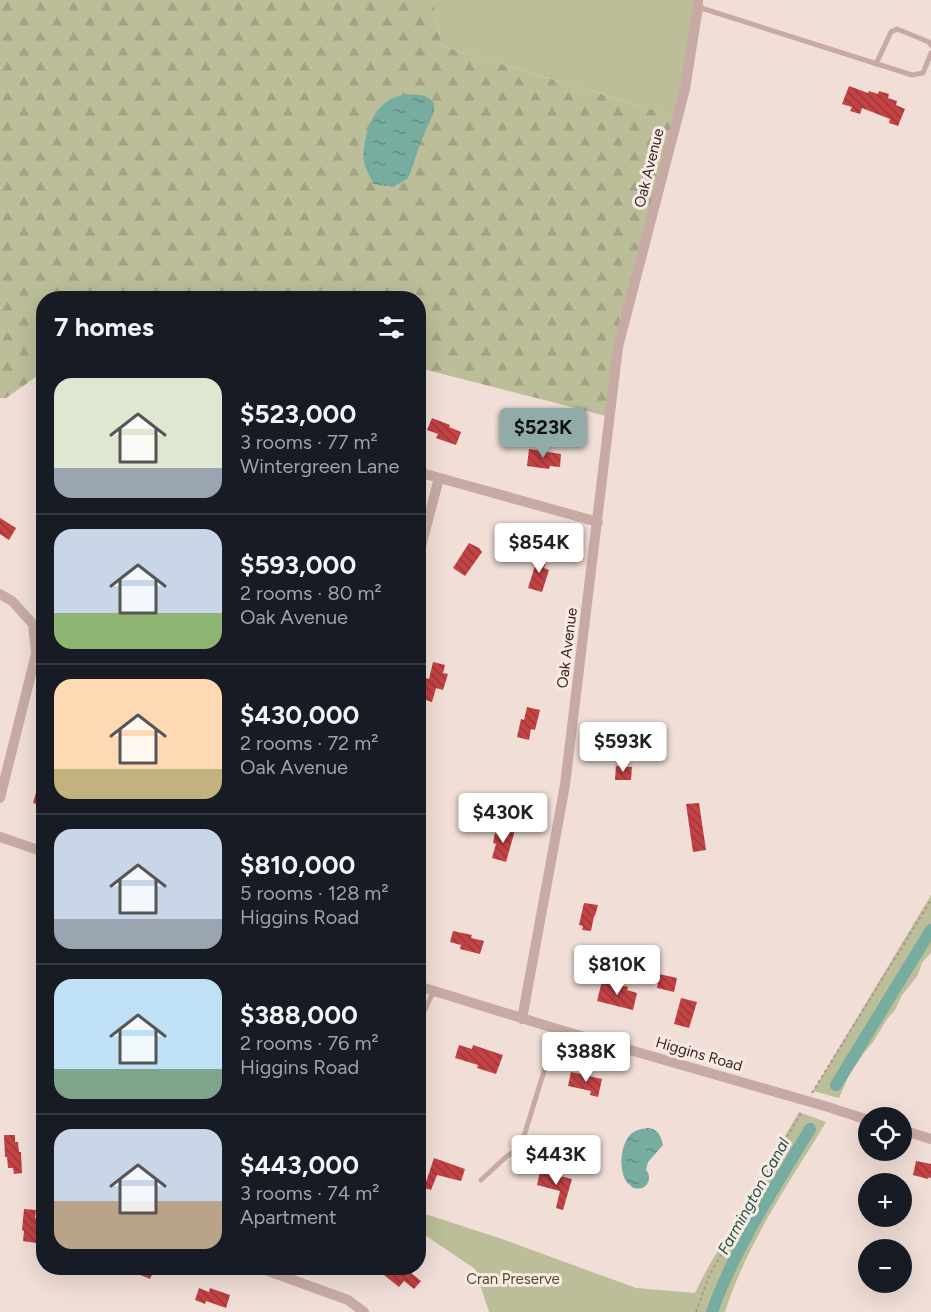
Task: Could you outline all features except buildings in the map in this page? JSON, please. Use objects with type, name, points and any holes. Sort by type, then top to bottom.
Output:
[{"type":"street","name":"Oak Avenue","points":[[522,1018],[565,785],[618,347],[685,89],[698,4]]},
{"type":"street","points":[[426,474],[598,522]]},
{"type":"street","points":[[426,528],[439,478]]},
{"type":"street","points":[[0,594],[12,600],[33,624],[36,654],[0,798]]},
{"type":"street","points":[[0,837],[36,849]]},
{"type":"street","name":"Higgins Road","points":[[426,988],[557,1029],[858,1117]]},
{"type":"street","points":[[912,1133],[931,1139]]},
{"type":"street","points":[[279,1275],[348,1300],[364,1312]]},
{"type":"lane","points":[[698,4],[912,75],[923,72],[931,53]]},
{"type":"lane","points":[[876,64],[891,32],[897,29],[929,42],[931,45]]},
{"type":"lane","points":[[426,1008],[434,990]]},
{"type":"lane","points":[[481,1180],[507,1156],[520,1149],[557,1029]]},
{"type":"green space","points":[[0,0],[433,0],[442,46],[677,117],[618,347],[610,417],[426,370],[426,291],[36,291],[36,377],[6,398],[0,398]]},
{"type":"green space","points":[[433,0],[698,0],[677,117],[442,46]]},
{"type":"green space","points":[[931,895],[931,953],[922,962],[918,975],[902,995],[895,1010],[849,1075],[839,1098],[813,1091]]},
{"type":"green space","name":"Cran Preserve","points":[[799,1112],[826,1122],[757,1238],[725,1312],[489,1312],[475,1269],[426,1236],[426,1214],[636,1288],[695,1293]]},
{"type":"water","points":[[406,94],[429,98],[434,103],[434,112],[408,178],[393,187],[373,184],[364,159],[365,142],[370,124],[386,102]]},
{"type":"water","points":[[648,1128],[658,1134],[663,1145],[648,1162],[647,1185],[633,1188],[626,1182],[624,1176],[622,1151],[630,1135]]},
{"type":"waterway","name":"Farmington Canal","points":[[836,1085],[931,930]]},
{"type":"waterway","name":"Farmington Canal","points":[[712,1312],[744,1241],[810,1129]]}]
